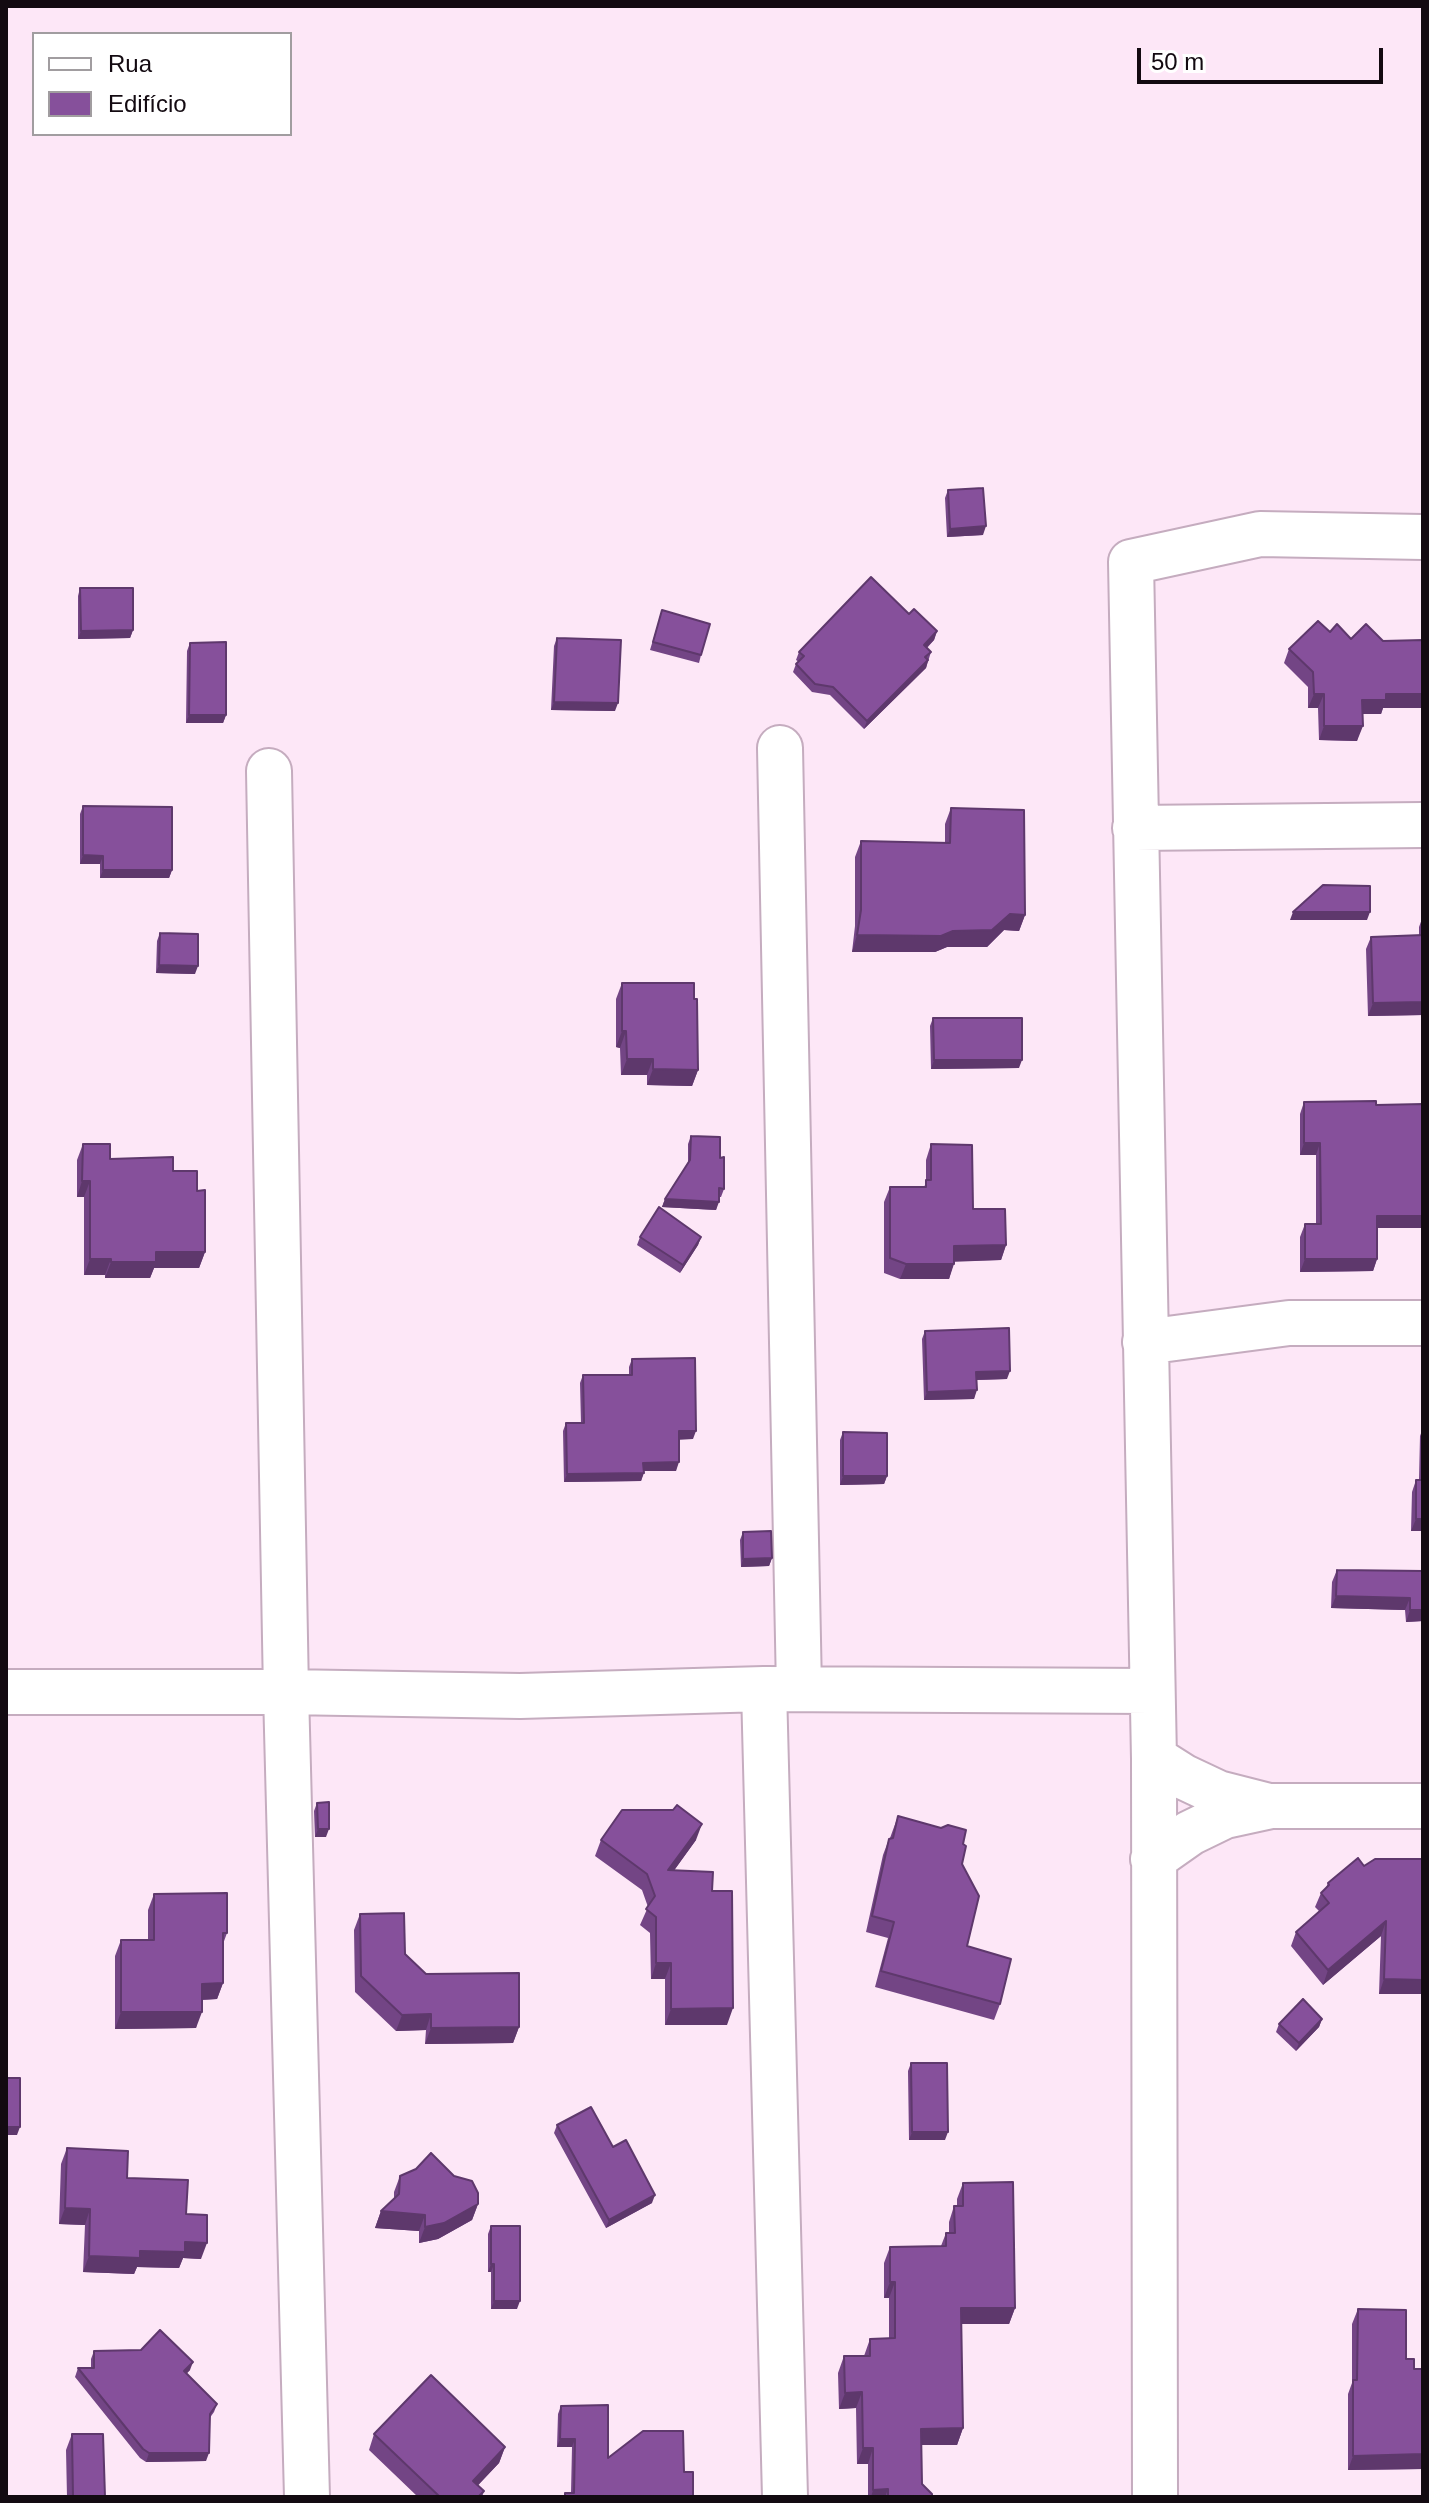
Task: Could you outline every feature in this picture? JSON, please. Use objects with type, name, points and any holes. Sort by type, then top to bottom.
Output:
[{"type":"street","points":[[1155,2497],[1154,1758],[1131,562],[1260,534],[1423,537]]},
{"type":"street","points":[[780,748],[785,2497]]},
{"type":"street","points":[[269,771],[286,1692],[307,2497]]},
{"type":"street","points":[[1135,828],[1423,825]]},
{"type":"street","points":[[1145,1342],[1289,1323],[1423,1323]]},
{"type":"street","points":[[6,1692],[520,1696],[782,1689],[1151,1691]]},
{"type":"street","points":[[1154,1758],[1218,1793],[1271,1806]]},
{"type":"street","points":[[1153,1859],[1190,1833],[1225,1816],[1271,1806],[1423,1806]]},
{"type":"building","points":[[983,488],[986,526],[950,529],[948,490]]},
{"type":"building","points":[[871,577],[909,614],[914,609],[937,631],[924,645],[931,652],[925,657],[928,660],[867,721],[833,687],[815,684],[796,664],[804,656],[799,652]]},
{"type":"building","points":[[80,588],[133,588],[133,630],[81,631]]},
{"type":"building","points":[[662,610],[710,624],[701,655],[653,642]]},
{"type":"building","points":[[1318,621],[1330,632],[1337,624],[1351,639],[1366,624],[1383,641],[1423,640],[1423,694],[1386,694],[1386,700],[1362,700],[1363,726],[1324,726],[1324,694],[1314,694],[1313,672],[1289,649]]},
{"type":"building","points":[[557,638],[621,640],[618,703],[554,702]]},
{"type":"building","points":[[226,642],[226,715],[189,715],[190,643]]},
{"type":"building","points":[[83,806],[172,807],[172,870],[103,870],[103,856],[83,855]]},
{"type":"building","points":[[951,808],[1024,810],[1025,915],[1010,914],[992,930],[953,931],[941,936],[857,935],[861,910],[861,841],[950,843]]},
{"type":"building","points":[[1323,885],[1370,886],[1370,912],[1293,912]]},
{"type":"building","points":[[160,933],[198,934],[198,966],[159,965]]},
{"type":"building","points":[[1423,935],[1423,1002],[1373,1003],[1371,937]]},
{"type":"building","points":[[622,983],[694,983],[698,1070],[653,1069],[653,1059],[627,1059],[626,1031],[622,1031]]},
{"type":"building","points":[[933,1018],[1022,1018],[1022,1060],[934,1060]]},
{"type":"building","points":[[1376,1101],[1376,1105],[1423,1104],[1423,1216],[1377,1216],[1377,1259],[1305,1259],[1305,1224],[1321,1224],[1320,1143],[1304,1143],[1304,1102]]},
{"type":"building","points":[[691,1136],[720,1137],[720,1158],[724,1157],[724,1189],[719,1188],[719,1202],[665,1199],[690,1160]]},
{"type":"building","points":[[83,1144],[110,1144],[110,1159],[173,1157],[173,1171],[197,1171],[197,1191],[205,1190],[205,1252],[156,1252],[156,1262],[90,1259],[90,1181],[82,1181]]},
{"type":"building","points":[[931,1144],[972,1145],[973,1209],[1005,1209],[1006,1245],[954,1246],[954,1264],[906,1264],[890,1258],[890,1187],[926,1187],[926,1180],[931,1180]]},
{"type":"building","points":[[659,1207],[701,1237],[683,1265],[640,1237]]},
{"type":"building","points":[[1009,1328],[1010,1371],[976,1372],[977,1390],[927,1392],[925,1331]]},
{"type":"building","points":[[695,1358],[696,1431],[679,1431],[679,1462],[643,1463],[644,1473],[567,1474],[566,1423],[584,1423],[583,1375],[632,1375],[632,1359]]},
{"type":"building","points":[[843,1432],[887,1433],[887,1476],[843,1476]]},
{"type":"building","points":[[1416,1480],[1423,1480],[1423,1519],[1416,1519]]},
{"type":"building","points":[[771,1531],[772,1558],[743,1559],[743,1532]]},
{"type":"building","points":[[1337,1570],[1423,1571],[1423,1610],[1410,1610],[1410,1598],[1336,1596]]},
{"type":"building","points":[[329,1802],[329,1829],[318,1829],[317,1803]]},
{"type":"building","points":[[677,1805],[702,1824],[668,1870],[713,1872],[712,1891],[732,1891],[733,2008],[671,2009],[671,1963],[656,1963],[656,1917],[646,1909],[655,1896],[647,1874],[601,1840],[622,1810],[673,1810]]},
{"type":"building","points":[[898,1816],[941,1828],[948,1825],[966,1830],[962,1864],[979,1896],[967,1946],[1011,1959],[1000,2004],[881,1971],[894,1922],[872,1916],[889,1839],[893,1838]]},
{"type":"building","points":[[1358,1858],[1364,1866],[1375,1859],[1423,1859],[1423,1980],[1384,1979],[1386,1921],[1328,1970],[1296,1932],[1329,1903],[1321,1893],[1328,1883]]},
{"type":"building","points":[[227,1893],[223,1983],[202,1984],[202,2012],[121,2012],[121,1940],[154,1940],[154,1894]]},
{"type":"building","points":[[404,1913],[405,1954],[426,1974],[519,1973],[519,2027],[431,2028],[431,2014],[402,2015],[361,1976],[360,1914]]},
{"type":"building","points":[[1303,1999],[1322,2019],[1299,2043],[1279,2024]]},
{"type":"building","points":[[911,2063],[947,2063],[948,2132],[912,2132]]},
{"type":"building","points":[[6,2078],[20,2078],[20,2127],[6,2127]]},
{"type":"building","points":[[591,2107],[613,2147],[626,2140],[655,2195],[609,2220],[557,2125]]},
{"type":"building","points":[[67,2148],[128,2151],[127,2178],[188,2180],[186,2214],[207,2215],[207,2243],[185,2242],[185,2252],[140,2251],[140,2258],[89,2256],[90,2209],[65,2208]]},
{"type":"building","points":[[431,2153],[454,2176],[472,2181],[478,2193],[478,2204],[444,2223],[425,2227],[425,2215],[381,2211],[399,2194],[400,2176],[416,2169]]},
{"type":"building","points":[[1013,2182],[1015,2308],[961,2308],[963,2428],[921,2429],[922,2484],[932,2497],[888,2497],[888,2489],[873,2490],[873,2448],[863,2448],[862,2392],[845,2393],[844,2356],[870,2356],[870,2339],[895,2338],[895,2282],[890,2282],[890,2247],[946,2246],[946,2233],[955,2233],[954,2206],[963,2206],[963,2183]]},
{"type":"building","points":[[491,2226],[520,2226],[520,2301],[494,2301]]},
{"type":"building","points":[[1358,2309],[1406,2310],[1406,2359],[1414,2359],[1414,2369],[1423,2369],[1423,2454],[1353,2456],[1353,2380],[1357,2380]]},
{"type":"building","points":[[160,2330],[193,2362],[184,2371],[217,2404],[210,2414],[209,2453],[149,2453],[78,2368],[94,2368],[94,2351],[141,2350]]},
{"type":"building","points":[[431,2375],[505,2447],[473,2481],[484,2491],[478,2497],[440,2497],[374,2434]]},
{"type":"building","points":[[608,2405],[608,2458],[643,2431],[683,2431],[684,2472],[693,2472],[693,2497],[565,2497],[565,2493],[574,2493],[575,2439],[560,2439],[561,2406]]},
{"type":"building","points":[[72,2434],[103,2434],[105,2497],[73,2497]]}]
